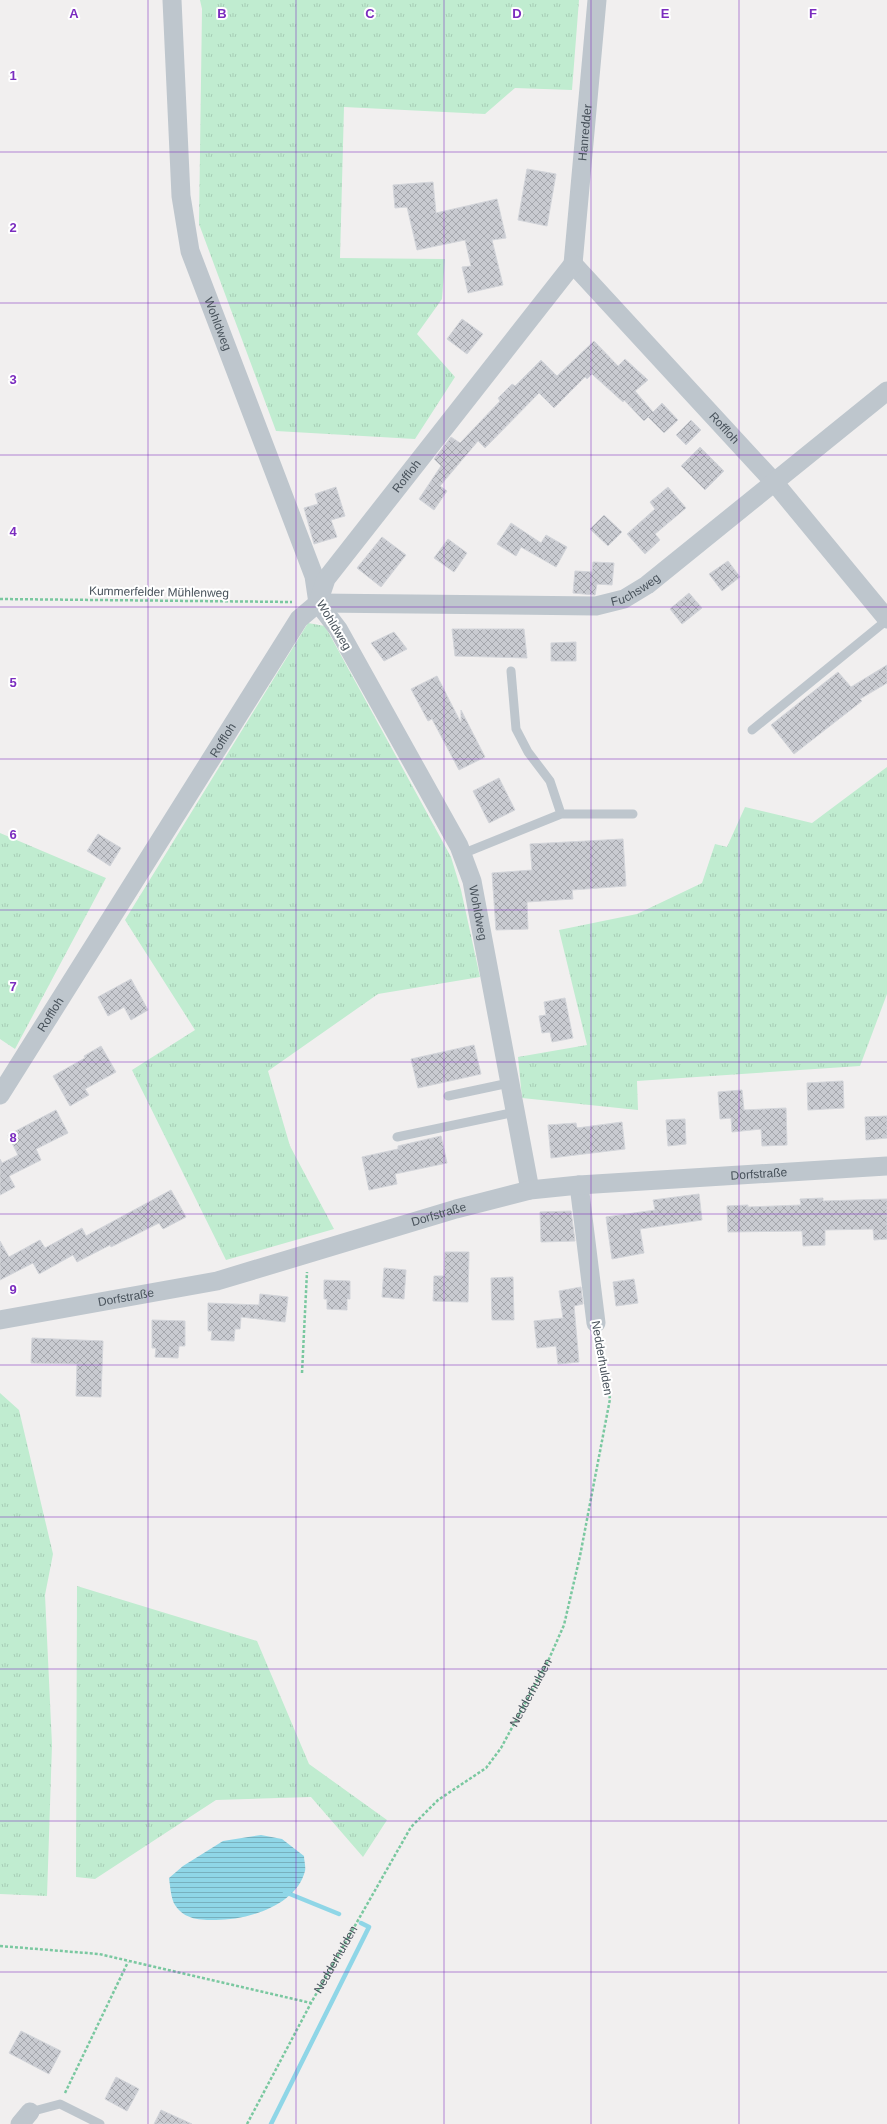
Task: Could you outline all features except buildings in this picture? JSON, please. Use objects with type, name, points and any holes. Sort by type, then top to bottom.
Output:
[{"type":"street","name":"Wohldweg","points":[[172,0],[181,196],[190,251],[314,576],[318,603],[338,629],[462,854],[472,881],[530,1190]]},
{"type":"street","name":"Hanredder","points":[[573,264],[597,0]]},
{"type":"street","name":"Roffloh","points":[[0,1095],[299,619],[318,603],[326,579],[573,264],[774,482],[887,619]]},
{"type":"street","name":"Fuchsweg","points":[[318,603],[596,606],[624,599],[647,585],[887,391]]},
{"type":"street","name":"Dorfstraße","points":[[0,1320],[217,1281],[456,1208],[530,1190],[579,1185],[887,1166]]},
{"type":"street","name":"Nedderhulden","points":[[579,1185],[596,1323]]},
{"type":"lane","points":[[752,730],[887,619]]},
{"type":"lane","points":[[510,671],[516,729],[528,752],[550,781],[561,814]]},
{"type":"lane","points":[[462,854],[561,814],[633,814]]},
{"type":"lane","points":[[448,1096],[509,1083]]},
{"type":"lane","points":[[397,1137],[515,1112]]},
{"type":"lane","points":[[25,2118],[60,2104],[100,2124]]},
{"type":"path","name":"Kummerfelder Mühlenweg","points":[[0,599],[318,603]]},
{"type":"path","points":[[302,1374],[307,1254]]},
{"type":"path","name":"Nedderhulden","points":[[247,2124],[311,2003],[411,1826],[438,1800],[486,1768],[501,1748],[550,1660],[564,1625],[580,1556],[610,1399],[596,1323]]},
{"type":"path","points":[[0,1946],[99,1954],[128,1962],[311,2003]]},
{"type":"path","points":[[60,2104],[128,1962]]},
{"type":"green space","points":[[200,0],[579,0],[572,90],[515,88],[485,114],[344,107],[340,258],[445,259],[442,299],[417,334],[455,377],[415,439],[276,431],[199,224],[202,9]]},
{"type":"green space","points":[[308,623],[325,626],[451,857],[461,890],[480,977],[378,994],[268,1071],[290,1146],[334,1229],[226,1260],[132,1070],[195,1030],[125,920]]},
{"type":"green space","points":[[887,767],[887,994],[860,1066],[637,1081],[638,1110],[522,1098],[518,1057],[587,1045],[559,930],[637,914],[702,883],[715,844],[727,847],[745,807],[812,823]]},
{"type":"green space","points":[[0,833],[106,878],[15,1049],[0,1039]]},
{"type":"green space","points":[[0,1393],[19,1410],[53,1554],[45,1595],[52,1745],[47,1896],[0,1894]]},
{"type":"green space","points":[[77,1586],[257,1641],[309,1764],[387,1820],[363,1857],[311,1797],[216,1800],[95,1879],[76,1877]]},
{"type":"water","points":[[261,1835],[282,1839],[304,1856],[305,1871],[300,1883],[292,1893],[269,1909],[242,1917],[204,1920],[183,1914],[179,1910],[173,1899],[169,1878],[183,1866],[223,1841]]},
{"type":"waterway","points":[[285,1892],[339,1914]]},
{"type":"waterway","points":[[271,2124],[369,1927],[361,1923]]}]
